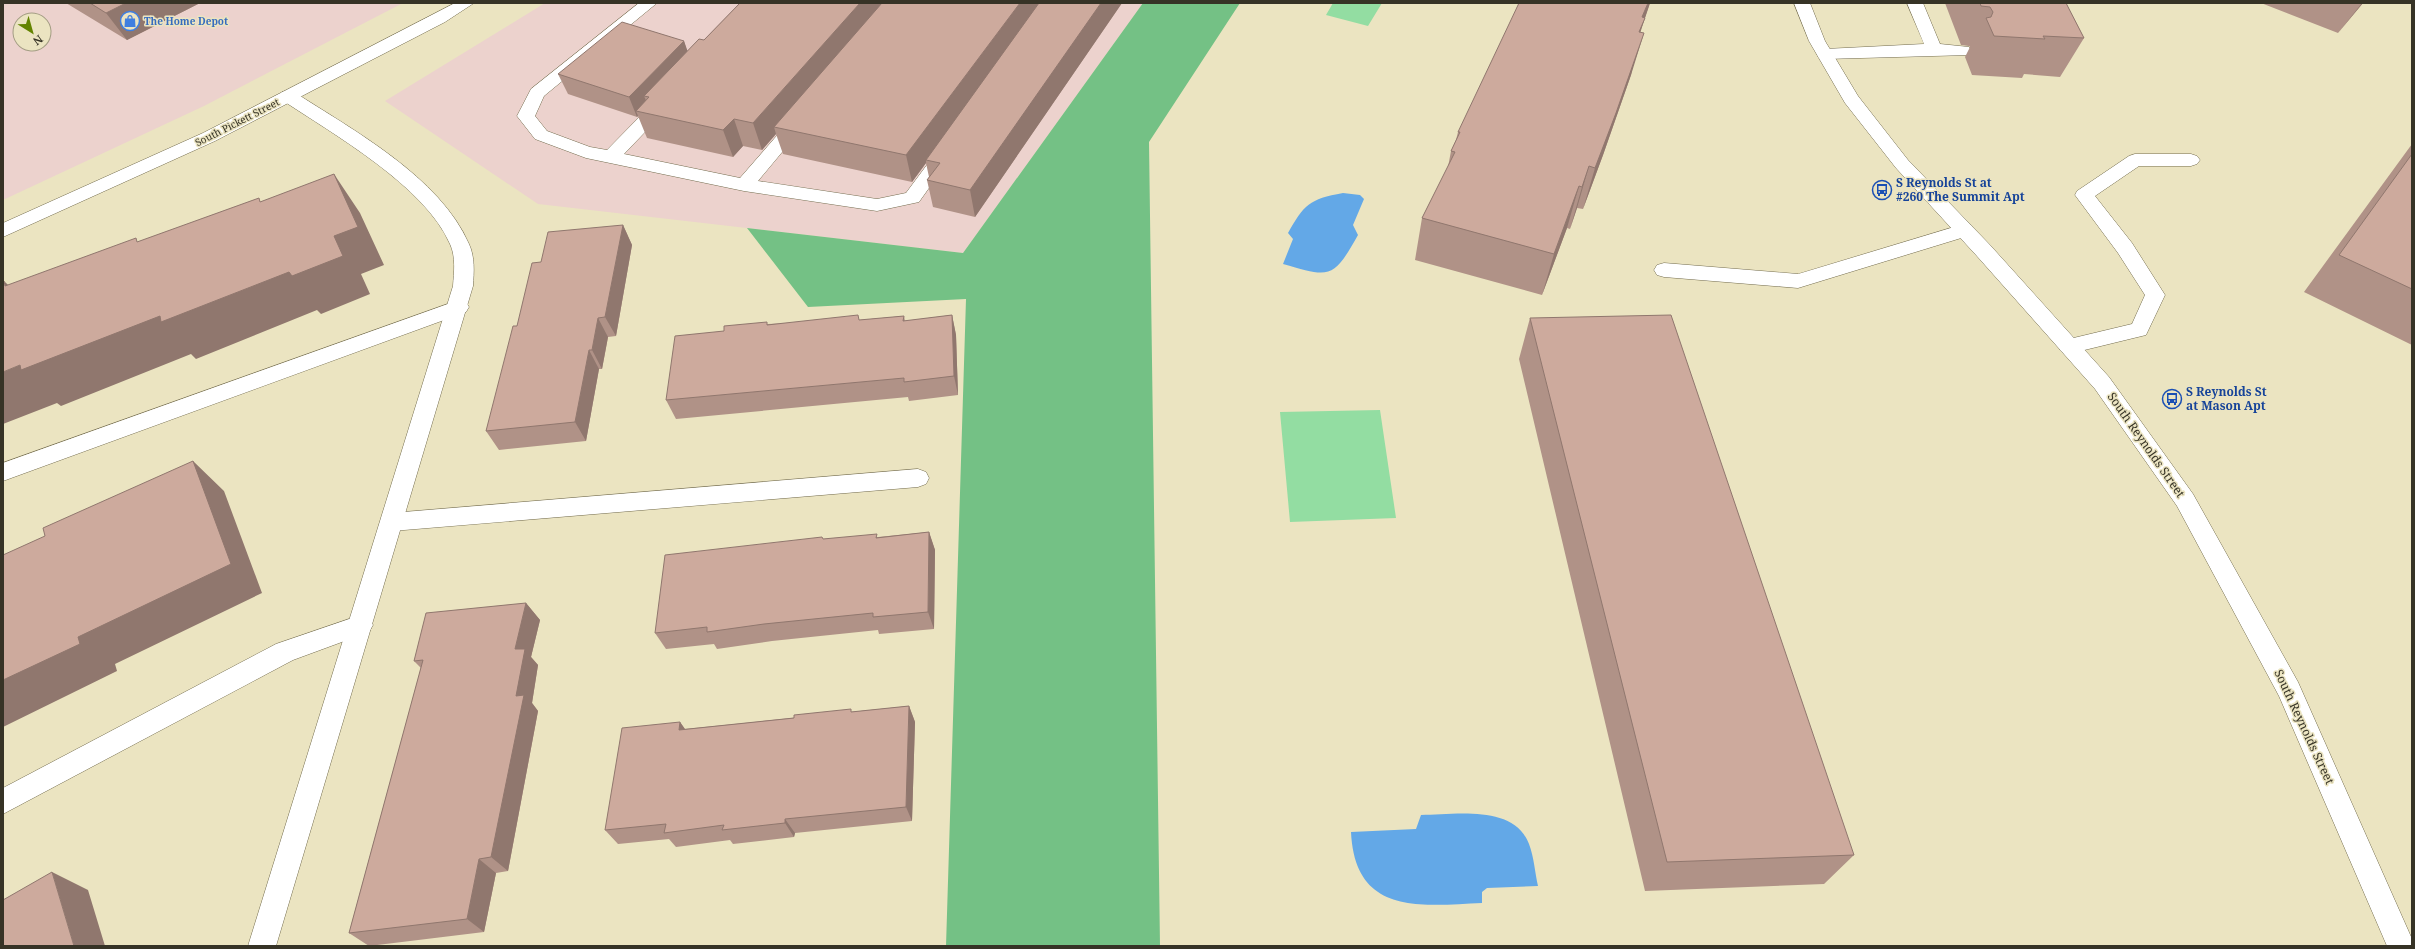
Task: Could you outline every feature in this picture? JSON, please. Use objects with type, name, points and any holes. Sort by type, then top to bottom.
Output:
[{"type":"street","name":"South Pickett Street","points":[[3,231],[209,137],[466,3]]},
{"type":"street","points":[[649,3],[536,93],[526,116],[541,135],[586,152],[744,185],[877,205],[912,198],[958,135]]},
{"type":"street","name":"South Reynolds Street","points":[[1802,3],[1825,54],[1851,99],[1902,164],[1964,230],[2102,384],[2185,500],[2289,690],[2369,869],[2401,946]]},
{"type":"street","points":[[1915,3],[1934,49]]},
{"type":"street","points":[[1825,54],[1934,49],[1963,51]]},
{"type":"street","points":[[611,157],[671,94]]},
{"type":"street","points":[[262,946],[459,307],[463,286],[464,266],[461,245],[450,224],[435,207],[375,154],[288,96]]},
{"type":"street","points":[[744,185],[810,109]]},
{"type":"street","points":[[2068,346],[2139,330],[2155,295],[2125,248],[2084,195],[2135,160],[2191,160]]},
{"type":"street","points":[[1664,270],[1798,281],[1964,230]]},
{"type":"street","points":[[3,472],[459,307]]},
{"type":"street","points":[[392,522],[918,478]]},
{"type":"street","points":[[3,802],[285,652],[360,625]]},
{"type":"shaded area","points":[[3,3],[403,3],[204,106],[3,200]]},
{"type":"shaded area","points":[[545,3],[1143,3],[963,253],[538,204],[385,101]]},
{"type":"green space","points":[[1143,3],[1240,3],[1149,142],[1160,946],[946,946],[966,299],[808,307],[747,228],[963,253]]},
{"type":"green space","points":[[1333,3],[1382,3],[1368,26],[1326,15]]},
{"type":"green space","points":[[1380,410],[1396,518],[1290,522],[1280,412]]},
{"type":"water","points":[[1343,193],[1360,195],[1364,199],[1353,225],[1358,235],[1342,260],[1336,267],[1321,273],[1311,272],[1283,264],[1293,239],[1288,233],[1303,210],[1315,201],[1322,198]]},
{"type":"water","points":[[1482,814],[1497,817],[1510,823],[1521,831],[1529,844],[1538,886],[1487,888],[1482,892],[1482,903],[1436,905],[1414,904],[1394,900],[1378,892],[1364,879],[1355,859],[1351,832],[1416,829],[1421,815]]},
{"type":"building","points":[[90,3],[126,3],[106,13]]},
{"type":"building","points":[[740,3],[860,3],[753,123],[734,119],[723,130],[636,111],[649,97],[644,96],[699,39],[704,40]]},
{"type":"building","points":[[882,3],[1020,3],[906,155],[774,127]]},
{"type":"building","points":[[1039,3],[1101,3],[970,190],[927,180],[940,163],[926,160]]},
{"type":"building","points":[[1519,3],[1648,3],[1642,17],[1645,18],[1639,32],[1644,33],[1616,113],[1595,168],[1589,166],[1582,187],[1579,186],[1554,254],[1422,218],[1455,152],[1451,151],[1460,132],[1458,132]]},
{"type":"building","points":[[1980,3],[2066,3],[2084,38],[2043,36],[2045,39],[1994,36],[1986,18],[1991,17],[1993,12],[1990,7],[1981,6]]},
{"type":"building","points":[[622,22],[684,41],[629,97],[558,74]]},
{"type":"building","points":[[2412,154],[2412,289],[2339,255]]},
{"type":"building","points":[[334,174],[358,227],[334,236],[343,256],[292,276],[289,272],[161,322],[160,316],[21,370],[20,365],[3,372],[3,281],[5,286],[136,238],[137,242],[259,198],[260,202]]},
{"type":"building","points":[[623,225],[605,317],[598,318],[592,350],[589,350],[575,422],[486,431],[513,326],[517,326],[532,263],[541,262],[548,232]]},
{"type":"building","points":[[858,315],[859,320],[904,316],[903,321],[952,315],[954,376],[904,382],[904,378],[666,400],[675,336],[724,331],[724,326],[767,322],[767,325]]},
{"type":"building","points":[[1671,315],[1854,855],[1667,862],[1530,318]]},
{"type":"building","points":[[193,461],[231,564],[78,637],[80,644],[3,680],[3,555],[45,536],[43,528]]},
{"type":"building","points":[[929,532],[928,612],[873,617],[873,613],[764,624],[707,632],[707,627],[655,633],[665,555],[822,537],[823,539],[877,534],[876,538]]},
{"type":"building","points":[[526,603],[515,649],[525,649],[516,696],[524,695],[491,857],[479,859],[467,919],[349,933],[423,660],[414,661],[426,613]]},
{"type":"building","points":[[909,706],[906,807],[785,819],[785,823],[722,830],[724,825],[664,833],[666,824],[605,830],[622,728],[680,722],[679,730],[794,718],[794,715],[851,709],[851,712]]},
{"type":"building","points":[[52,872],[74,946],[3,946],[3,900]]},
{"type":"place","name":"The Home Depot","points":[[130,21]]},
{"type":"place","name":"S Reynolds St at #260 The Summit Apt","points":[[1882,190]]},
{"type":"place","name":"S Reynolds St at Mason Apt","points":[[2172,399]]}]
